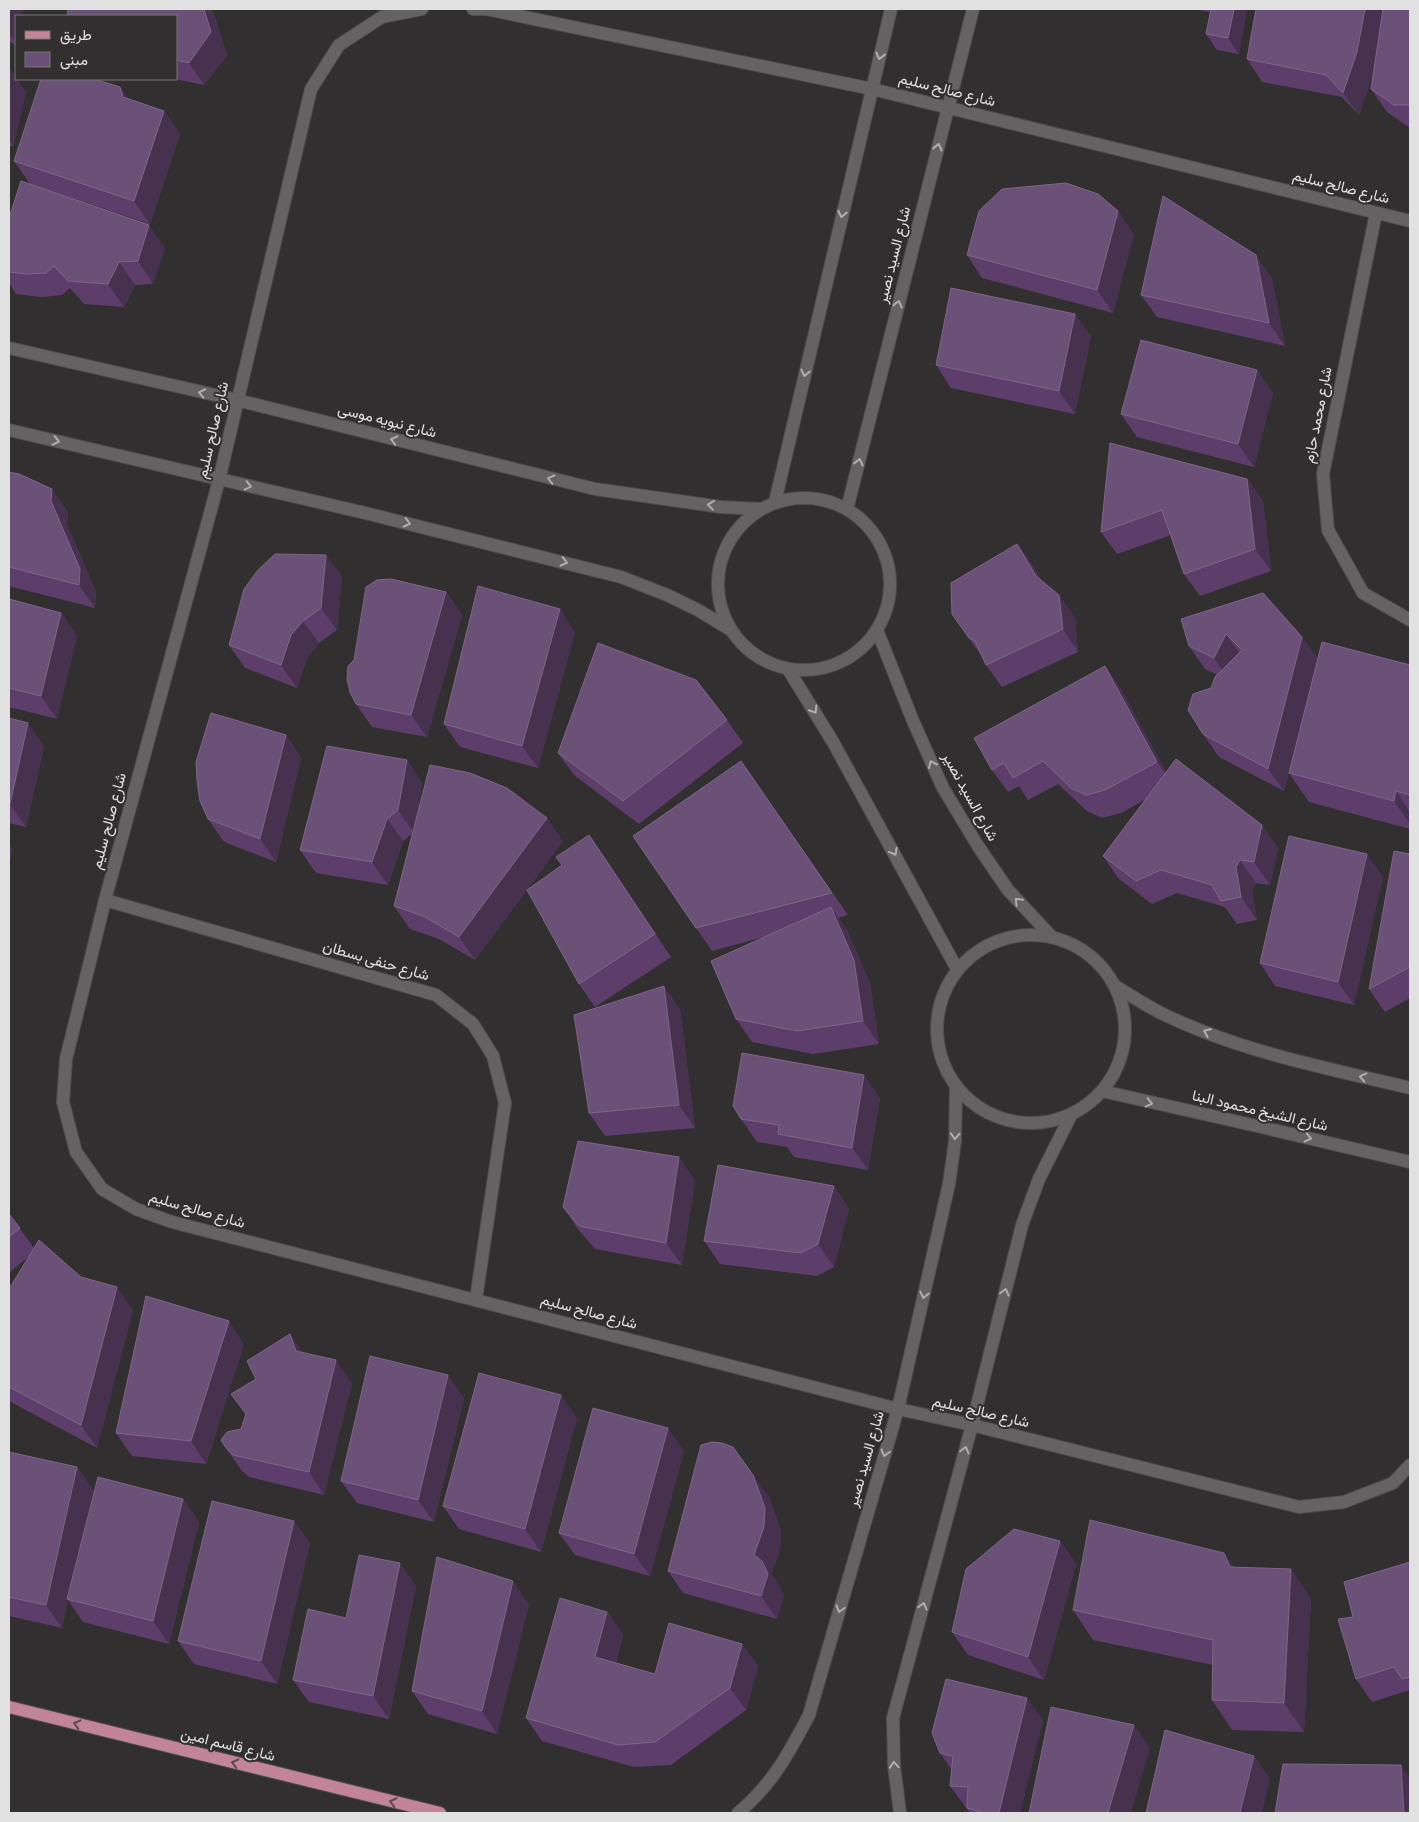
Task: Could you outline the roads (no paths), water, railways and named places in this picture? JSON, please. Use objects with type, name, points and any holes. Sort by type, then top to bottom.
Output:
[{"type":"main road","name":"شارع قاسم امين","points":[[9,1707],[440,1813]]},
{"type":"street","name":"شارع صالح سليم","points":[[422,9],[382,17],[339,45],[312,90],[219,480],[105,900],[66,1059],[63,1102],[76,1152],[102,1189],[136,1209],[172,1222],[898,1409],[972,1425],[1299,1507],[1344,1502],[1393,1483],[1410,1465]]},
{"type":"street","name":"شارع صالح سليم","points":[[473,9],[486,9],[872,89],[1410,221]]},
{"type":"street","points":[[775,502],[891,9]]},
{"type":"street","name":"شارع السيد نصير","points":[[847,509],[973,9]]},
{"type":"street","name":"شارع محمد حازم","points":[[1376,213],[1323,474],[1328,530],[1363,593],[1410,620]]},
{"type":"street","name":"شارع نبويه موسى","points":[[9,348],[237,400],[595,490],[721,507],[760,509]]},
{"type":"street","points":[[9,430],[361,512],[621,577],[698,610],[731,630],[756,655],[788,669],[814,670],[839,664],[860,650],[877,630],[888,605],[890,577],[884,550],[869,526],[847,509],[830,502],[812,498],[793,498],[775,502],[760,509],[742,523],[729,542],[720,563],[718,586],[721,609],[731,630]]},
{"type":"street","name":"شارع السيد نصير","points":[[877,630],[913,721],[943,788],[978,846],[1008,890],[1052,936]]},
{"type":"street","points":[[788,669],[833,742],[957,969]]},
{"type":"street","name":"شارع حنفى بسطان","points":[[105,900],[436,995],[473,1024],[493,1056],[505,1103],[476,1299]]},
{"type":"street","points":[[1025,934],[1052,936],[1089,954],[1115,986],[1124,1013],[1125,1041],[1117,1068],[1102,1092],[1082,1109],[1071,1115],[1041,1124],[1009,1121],[980,1109],[956,1087],[941,1059],[936,1028],[942,997],[957,969],[976,951],[1000,939],[1025,934]]},
{"type":"street","points":[[1115,986],[1164,1014],[1218,1037],[1280,1057],[1410,1088]]},
{"type":"street","name":"شارع السيد نصير","points":[[738,1813],[754,1800],[786,1760],[809,1715],[898,1409],[949,1184],[955,1141],[956,1087]]},
{"type":"street","name":"شارع الشيخ محمود البنا","points":[[1102,1092],[1410,1162]]},
{"type":"street","points":[[900,1813],[894,1765],[893,1718],[972,1425],[1022,1225],[1039,1179],[1071,1115]]}]
